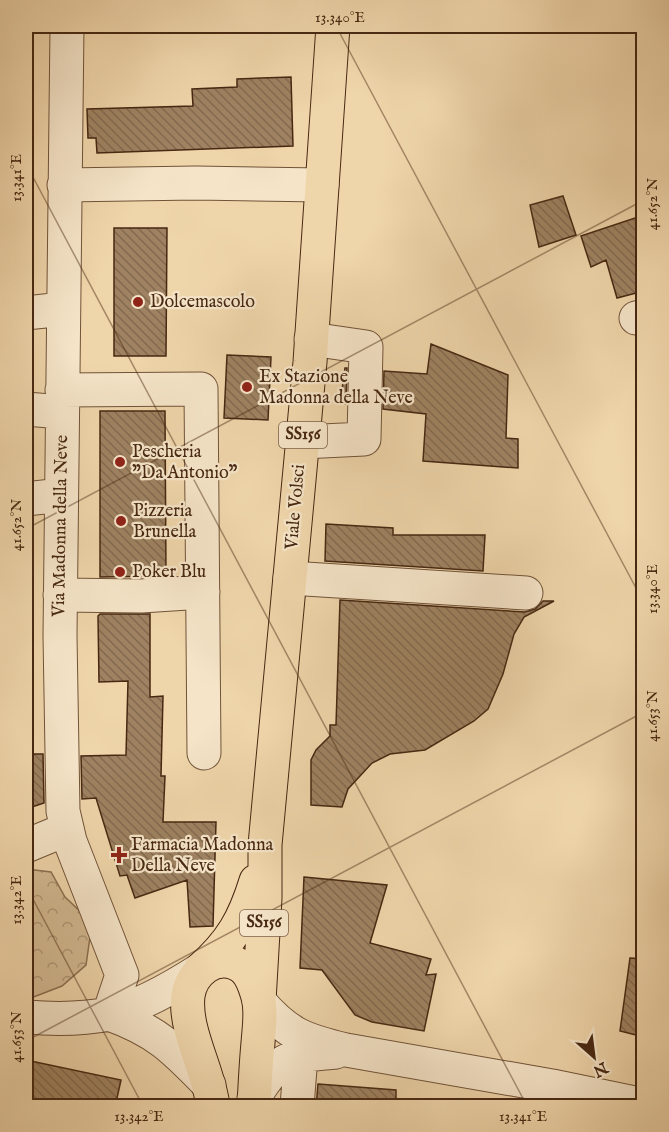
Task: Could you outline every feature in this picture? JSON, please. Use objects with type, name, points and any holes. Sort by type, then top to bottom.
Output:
[{"type":"main road","name":"Viale Volsci","points":[[266,845],[311,339],[333,26]]},
{"type":"main road","name":"SS156","points":[[188,978],[216,956],[234,934],[256,881],[266,845]]},
{"type":"main road","name":"SS156","points":[[259,1000],[266,898],[266,845]]},
{"type":"main road","points":[[211,1096],[188,1013],[188,996],[192,982],[188,978],[212,963],[225,961],[238,964],[247,972],[259,1000],[254,1102]]},
{"type":"street","name":"Via Madonna della Neve","points":[[67,26],[60,595],[63,811],[67,829],[122,975]]},
{"type":"street","points":[[64,185],[196,183],[321,185]]},
{"type":"street","points":[[26,313],[63,309]]},
{"type":"street","points":[[302,442],[364,439],[366,347],[311,339]]},
{"type":"street","points":[[26,409],[62,401],[201,389],[204,753]]},
{"type":"street","points":[[26,499],[61,495]]},
{"type":"street","points":[[290,578],[526,593]]},
{"type":"street","points":[[60,595],[141,596],[203,592]]},
{"type":"street","points":[[26,846],[67,829]]},
{"type":"street","points":[[109,1014],[122,975],[130,982],[155,989],[188,978]]},
{"type":"street","points":[[26,1017],[50,1018],[109,1014],[188,978]]},
{"type":"street","points":[[259,1000],[276,1021],[313,1042],[644,1105]]},
{"type":"street","points":[[109,1014],[139,1025],[160,1037],[178,1053],[211,1096]]},
{"type":"street","points":[[254,1102],[268,1074],[281,1063],[301,1056],[346,1050]]},
{"type":"street","points":[[297,1107],[301,1056]]},
{"type":"green space","points":[[26,869],[51,872],[65,897],[84,915],[91,930],[86,965],[62,986],[31,998],[26,998]]},
{"type":"building","points":[[291,77],[293,146],[97,153],[96,138],[88,138],[87,109],[193,106],[192,89],[237,87],[237,79]]},
{"type":"building","points":[[563,196],[576,235],[539,247],[530,205]]},
{"type":"building","points":[[644,215],[644,291],[617,298],[606,260],[591,267],[581,236]]},
{"type":"building","points":[[114,228],[167,228],[166,356],[114,356]]},
{"type":"building","points":[[431,344],[508,375],[506,438],[518,439],[518,468],[423,461],[426,414],[383,409],[384,371],[427,374]]},
{"type":"building","name":"Ex Stazione Madonna della Neve","points":[[227,355],[271,357],[268,420],[224,418]]},
{"type":"building","points":[[345,368],[347,368],[346,404],[340,404]]},
{"type":"building","points":[[100,411],[165,411],[166,576],[100,577]]},
{"type":"building","points":[[326,524],[393,528],[393,535],[485,535],[483,571],[325,561]]},
{"type":"building","points":[[340,600],[525,612],[535,609],[543,601],[554,601],[524,617],[514,634],[503,674],[488,709],[474,721],[425,750],[390,754],[372,763],[348,789],[342,807],[311,805],[311,760],[316,750],[330,736],[330,725],[336,725]]},
{"type":"building","points":[[100,614],[150,614],[150,697],[163,696],[161,776],[165,776],[163,822],[216,822],[213,926],[190,927],[187,880],[135,898],[127,875],[120,876],[96,798],[82,799],[81,756],[126,755],[128,681],[99,682],[98,616]]},
{"type":"building","points":[[26,754],[43,754],[44,803],[26,809]]},
{"type":"building","points":[[304,877],[387,885],[370,943],[431,959],[426,975],[436,974],[424,1031],[372,1022],[355,1015],[322,970],[300,968]]},
{"type":"building","points":[[630,958],[644,959],[644,1037],[620,1031]]},
{"type":"building","points":[[26,1060],[121,1080],[115,1107],[26,1107]]},
{"type":"building","points":[[318,1084],[396,1090],[396,1107],[316,1107]]},
{"type":"place","name":"Dolcemascolo","points":[[138,302]]},
{"type":"place","name":"Ex Stazione Madonna della Neve","points":[[247,387]]},
{"type":"place","name":"Pescheria \"Da Antonio\"","points":[[120,462]]},
{"type":"place","name":"Pizzeria Brunella","points":[[121,521]]},
{"type":"place","name":"Poker Blu","points":[[120,572]]},
{"type":"place","name":"Farmacia Madonna Della Neve","points":[[119,855]]}]
